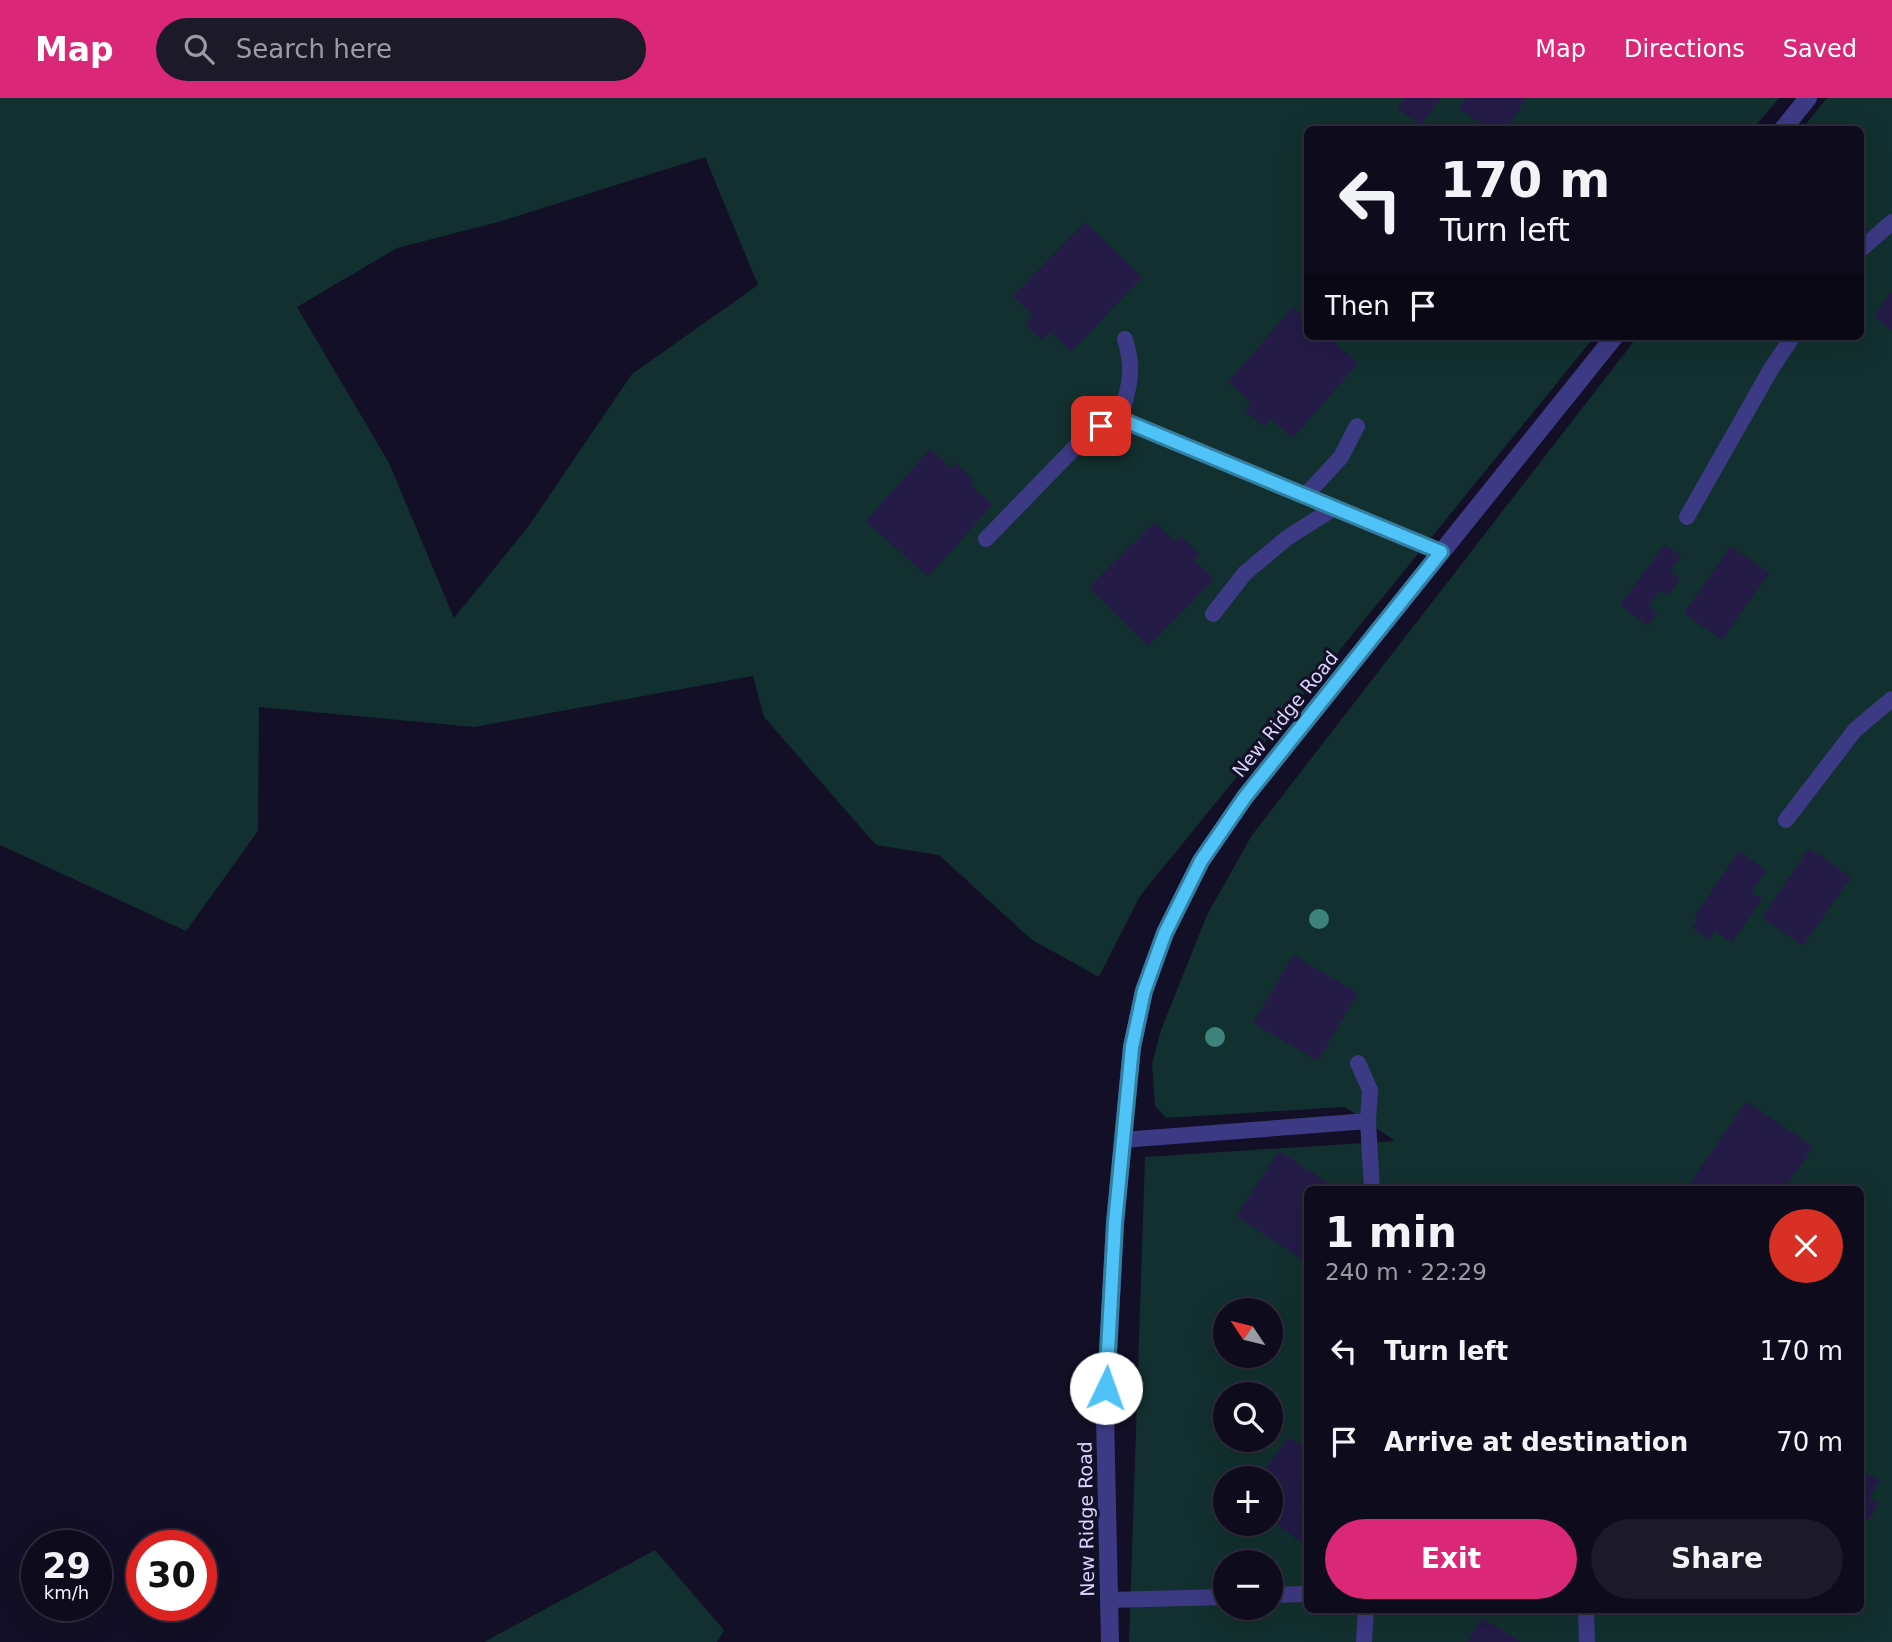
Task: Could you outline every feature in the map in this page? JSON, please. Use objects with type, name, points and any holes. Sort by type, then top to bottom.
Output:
[{"type":"street","points":[[1785,126],[1808,98]]},
{"type":"street","name":"New Ridge Road","points":[[1110,1642],[1105,1416],[1115,1223],[1132,1047],[1144,991],[1165,933],[1201,861],[1245,797],[1612,340]]},
{"type":"lane","points":[[1864,246],[1892,222]]},
{"type":"lane","points":[[1120,419],[1131,380],[1132,362],[1125,339]]},
{"type":"lane","points":[[1688,517],[1771,369],[1790,340]]},
{"type":"lane","points":[[986,539],[1084,438],[1101,426],[1120,419],[1441,552]]},
{"type":"lane","points":[[1305,496],[1341,457],[1357,426]]},
{"type":"lane","points":[[1213,614],[1245,573],[1287,538],[1334,508]]},
{"type":"lane","points":[[1786,820],[1855,730],[1892,699]]},
{"type":"lane","points":[[1358,1063],[1370,1090],[1368,1121],[1372,1186]]},
{"type":"lane","points":[[1122,1140],[1368,1121]]},
{"type":"lane","points":[[1283,1595],[1304,1594]]},
{"type":"lane","points":[[1108,1600],[1213,1597]]},
{"type":"lane","points":[[1364,1642],[1366,1613]]},
{"type":"lane","points":[[1586,1613],[1587,1642]]},
{"type":"green space","points":[[0,98],[1779,98],[1756,126],[1304,126],[1304,340],[1592,340],[1140,896],[1099,977],[1032,940],[939,855],[876,845],[764,717],[753,676],[474,727],[259,707],[258,831],[186,931],[0,845]],"holes":[[[705,157],[758,285],[632,374],[528,527],[454,618],[389,463],[297,307],[397,248],[502,221]]]},
{"type":"green space","points":[[1827,98],[1892,98],[1892,1642],[1129,1642],[1145,1157],[1395,1141],[1345,1107],[1166,1118],[1155,1106],[1152,1064],[1161,1030],[1207,915],[1252,835],[1635,340],[1864,340],[1864,126],[1804,126]]},
{"type":"green space","points":[[655,1550],[724,1630],[717,1642],[484,1642]]},
{"type":"building","points":[[1404,98],[1441,98],[1421,125],[1397,108]]},
{"type":"building","points":[[1466,98],[1526,98],[1508,126],[1484,126],[1459,108]]},
{"type":"building","points":[[1085,222],[1142,277],[1071,352],[1050,332],[1042,340],[1025,324],[1033,316],[1013,296]]},
{"type":"building","points":[[1892,291],[1892,330],[1874,317]]},
{"type":"building","points":[[1293,307],[1304,317],[1304,340],[1331,340],[1358,363],[1293,438],[1271,419],[1264,427],[1245,410],[1251,402],[1228,382]]},
{"type":"building","points":[[930,449],[952,468],[956,463],[975,481],[971,486],[992,505],[928,577],[866,521]]},
{"type":"building","points":[[1155,522],[1176,542],[1181,536],[1200,554],[1194,560],[1214,579],[1148,646],[1089,587]]},
{"type":"building","points":[[1665,544],[1681,556],[1670,571],[1680,579],[1668,595],[1660,590],[1648,606],[1657,613],[1648,626],[1620,605]]},
{"type":"building","points":[[1731,546],[1769,573],[1722,640],[1684,613]]},
{"type":"building","points":[[1809,848],[1851,877],[1803,946],[1762,918]]},
{"type":"building","points":[[1739,851],[1766,871],[1751,892],[1762,899],[1732,943],[1716,931],[1710,940],[1692,928],[1698,919],[1694,917]]},
{"type":"building","points":[[1293,955],[1358,993],[1318,1061],[1253,1023]]},
{"type":"building","points":[[1746,1101],[1813,1147],[1786,1186],[1697,1186],[1691,1182]]},
{"type":"building","points":[[1279,1151],[1332,1186],[1304,1186],[1303,1260],[1236,1216]]},
{"type":"building","points":[[1288,1437],[1304,1448],[1304,1544],[1283,1529],[1283,1466],[1268,1466],[1278,1452],[1283,1452],[1283,1444]]},
{"type":"building","points":[[1864,1471],[1880,1481],[1869,1497],[1879,1504],[1868,1520],[1864,1517]]},
{"type":"building","points":[[1482,1618],[1521,1642],[1467,1642]]},
{"type":"route","points":[[1101,426],[1120,419],[1441,552],[1245,797],[1201,861],[1165,933],[1144,991],[1132,1047],[1115,1223],[1106,1388]]}]
